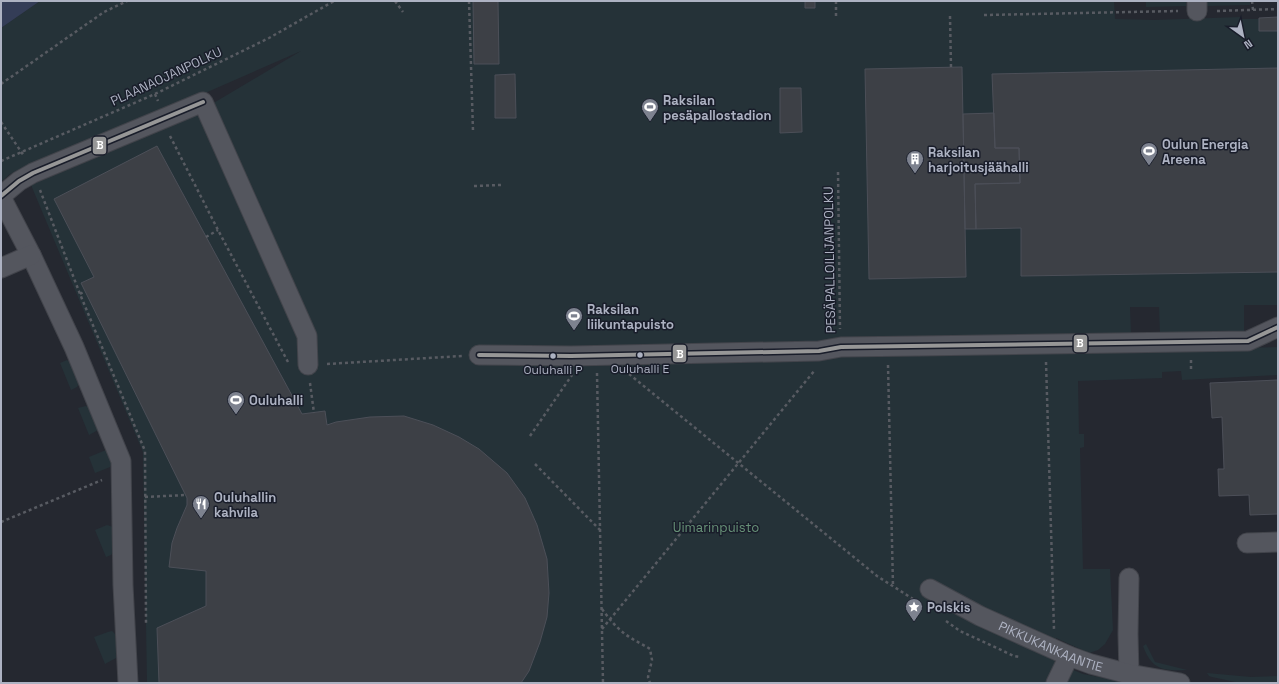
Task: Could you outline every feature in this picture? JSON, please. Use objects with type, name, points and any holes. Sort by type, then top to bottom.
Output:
[{"type":"street","points":[[128,683],[123,585],[121,461],[74,347],[31,255],[1,196],[19,181],[33,173],[203,102],[307,336],[308,365]]},
{"type":"street","points":[[1,268],[31,255]]},
{"type":"street","points":[[479,355],[591,355],[819,351],[840,347],[1248,341],[1278,327]]},
{"type":"street","points":[[1247,543],[1278,542]]},
{"type":"street","points":[[1128,578],[1129,674]]},
{"type":"street","name":"PIKKUKANKAANTIE","points":[[923,595],[980,616],[1068,656],[1091,664],[1129,674],[1180,683]]},
{"type":"street","points":[[1056,683],[1068,656]]},
{"type":"path","points":[[1,84],[104,12],[127,1]]},
{"type":"path","name":"PLAANAOJANPOLKU","points":[[1,161],[155,94],[270,38],[334,1]]},
{"type":"path","points":[[395,1],[404,12]]},
{"type":"path","points":[[469,1],[473,131]]},
{"type":"path","points":[[836,1],[836,18]]},
{"type":"path","points":[[1252,1],[1253,10]]},
{"type":"path","points":[[984,15],[1197,6],[1253,10],[1278,9]]},
{"type":"path","points":[[950,16],[951,67]]},
{"type":"path","points":[[155,94],[162,119],[289,365],[479,355]]},
{"type":"path","points":[[1,122],[21,151]]},
{"type":"path","name":"PESÄPALLOILIJANPOLKU","points":[[838,172],[840,347]]},
{"type":"path","points":[[33,173],[80,294],[145,451],[146,625]]},
{"type":"path","points":[[474,186],[501,185]]},
{"type":"path","points":[[206,237],[218,230]]},
{"type":"path","points":[[80,294],[85,291]]},
{"type":"path","points":[[1046,343],[1054,632],[1046,645]]},
{"type":"path","points":[[887,346],[893,586]]},
{"type":"path","points":[[530,436],[574,372],[591,355]]},
{"type":"path","points":[[591,355],[598,382],[603,683]]},
{"type":"path","points":[[308,365],[314,413]]},
{"type":"path","points":[[602,629],[818,367]]},
{"type":"path","points":[[625,371],[877,576],[893,586],[923,595]]},
{"type":"path","points":[[536,464],[600,530]]},
{"type":"path","points":[[1,522],[121,472]]},
{"type":"path","points":[[122,499],[186,495]]},
{"type":"path","points":[[602,608],[610,620],[630,638],[650,649],[652,660],[648,677],[650,683]]},
{"type":"path","points":[[941,618],[960,631],[1014,656]]},
{"type":"green space","name":"Raksilan liikuntapuisto","points":[[40,1],[1114,1],[1115,19],[1154,20],[1241,17],[1241,19],[1278,19],[1278,305],[1244,305],[1244,333],[1160,334],[1159,307],[1130,307],[1131,334],[1053,353],[1278,347],[1278,375],[1182,380],[1181,371],[1162,372],[1162,378],[1078,381],[1079,434],[1084,434],[1084,447],[1080,448],[1083,569],[1110,569],[1113,630],[1105,644],[1098,650],[1089,653],[1056,638],[1056,663],[1083,674],[1131,683],[147,683],[143,452],[31,185],[185,120],[301,51],[148,118],[36,162],[10,174],[1,182],[1,28]]},
{"type":"green space","points":[[1146,1],[1186,1],[1186,6],[1146,7]]},
{"type":"green space","points":[[1207,1],[1250,1],[1250,5],[1207,6]]},
{"type":"green space","points":[[67,360],[70,362],[79,383],[77,387],[71,390],[60,363]]},
{"type":"green space","points":[[86,406],[90,408],[98,430],[89,435],[78,408]]},
{"type":"green space","points":[[106,450],[112,462],[110,467],[95,473],[89,457]]},
{"type":"green space","points":[[107,525],[113,527],[114,551],[111,555],[106,557],[95,530]]},
{"type":"green space","points":[[112,631],[116,635],[116,658],[105,664],[94,637]]},
{"type":"green space","points":[[1146,644],[1155,662],[1187,670],[1171,670],[1159,667],[1150,660],[1146,654],[1143,646]]},
{"type":"green space","points":[[1207,673],[1251,677],[1278,676],[1278,683],[1240,683],[1212,677]]},
{"type":"water","points":[[1,1],[40,1],[1,28]]},
{"type":"building","points":[[473,1],[498,1],[499,64],[474,64]]},
{"type":"building","points":[[805,1],[815,1],[815,8],[805,8]]},
{"type":"building","points":[[1278,17],[1278,31],[1259,31],[1259,18]]},
{"type":"building","name":"Raksilan harjoitusjäähalli","points":[[962,67],[966,277],[869,279],[865,69]]},
{"type":"building","name":"Oulun Energia Areena","points":[[1278,68],[1278,272],[1021,276],[1021,228],[976,229],[975,184],[1020,183],[1019,148],[995,148],[992,74]]},
{"type":"building","points":[[515,74],[516,118],[495,118],[495,75]]},
{"type":"building","points":[[780,88],[801,88],[802,132],[780,133]]},
{"type":"building","points":[[994,113],[995,148],[1019,148],[1020,183],[975,184],[976,229],[965,229],[963,114]]},
{"type":"building","name":"Ouluhalli","points":[[157,146],[302,414],[325,411],[327,425],[336,422],[370,417],[404,416],[433,425],[459,437],[479,449],[507,473],[525,498],[537,525],[547,559],[549,593],[547,617],[540,642],[529,671],[521,683],[159,683],[157,628],[206,606],[206,571],[169,567],[172,543],[187,505],[187,498],[81,283],[94,277],[54,199]]},
{"type":"building","points":[[1278,380],[1278,514],[1250,515],[1249,495],[1219,496],[1218,469],[1224,469],[1222,417],[1212,418],[1210,383]]},
{"type":"transit line","name":"B","points":[[1,196],[19,181],[33,173],[203,102]]},
{"type":"transit line","name":"B","points":[[479,355],[571,356],[819,351],[841,347],[1248,341],[1278,327]]},
{"type":"place","name":"Raksilan pesäpallostadion","points":[[650,122]]},
{"type":"place","name":"Oulun Energia Areena","points":[[1149,166]]},
{"type":"place","name":"Raksilan harjoitusjäähalli","points":[[915,174]]},
{"type":"place","name":"Raksilan liikuntapuisto","points":[[574,331]]},
{"type":"place","name":"Ouluhalli E","points":[[640,355]]},
{"type":"place","name":"Ouluhalli P","points":[[553,356]]},
{"type":"place","name":"Ouluhalli","points":[[236,415]]},
{"type":"place","name":"Ouluhallin kahvila","points":[[201,519]]},
{"type":"place","name":"Polskis","points":[[914,622]]},
{"type":"park label","name":"Uimarinpuisto","points":[[716,527]]}]
